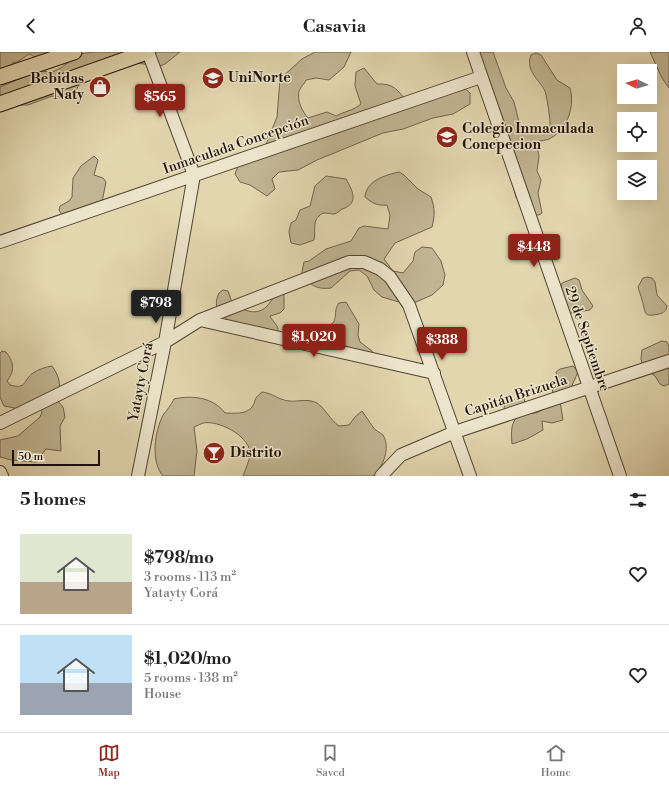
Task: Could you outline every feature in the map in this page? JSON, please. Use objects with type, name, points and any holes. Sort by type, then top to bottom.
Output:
[{"type":"main road","points":[[0,77],[74,52]]},
{"type":"main road","points":[[0,104],[147,52]]},
{"type":"street","points":[[147,52],[194,175]]},
{"type":"street","name":"29 de Septiembre","points":[[473,52],[588,388],[620,476]]},
{"type":"street","name":"Inmaculada Concepción","points":[[0,242],[481,77]]},
{"type":"street","name":"Yatayty Corá","points":[[138,476],[165,342],[194,175]]},
{"type":"street","points":[[0,423],[165,342],[200,320],[349,262],[364,262],[380,269],[390,277],[409,305],[470,476]]},
{"type":"street","points":[[200,320],[434,373]]},
{"type":"street","name":"Capitán Brizuela","points":[[381,476],[401,455],[455,432],[669,361]]},
{"type":"street","points":[[0,472],[2,476]]},
{"type":"shaded area","points":[[0,52],[62,52],[59,65],[48,67],[30,54],[12,63],[10,74],[0,81]]},
{"type":"shaded area","points":[[94,52],[180,52],[165,64],[160,66],[135,63],[80,83],[75,92],[66,98],[52,96],[28,105],[12,105],[0,108],[0,87],[38,71],[52,72],[61,68],[79,54]]},
{"type":"shaded area","points":[[315,52],[351,52],[344,67],[329,80],[316,78],[306,80],[300,88],[299,102],[308,118],[327,112],[336,116],[361,104],[355,86],[356,72],[364,68],[377,84],[383,84],[395,88],[407,102],[462,86],[470,93],[470,104],[453,114],[433,118],[403,129],[383,133],[317,160],[298,170],[279,172],[272,179],[275,189],[267,196],[250,185],[240,182],[235,174],[238,166],[263,152],[277,117],[280,79],[302,59]]},
{"type":"shaded area","points":[[474,52],[493,52],[506,88],[514,102],[519,122],[524,130],[545,130],[550,128],[548,104],[545,91],[531,70],[531,55],[536,53],[541,55],[557,80],[570,88],[572,102],[566,123],[557,134],[548,140],[536,142],[539,156],[537,171],[541,180],[538,193],[542,213],[539,215],[536,215],[526,209],[516,197],[502,148],[490,119]]},
{"type":"shaded area","points":[[650,52],[669,52],[669,88],[662,78],[657,64],[656,64]]},
{"type":"shaded area","points":[[94,156],[98,160],[94,175],[103,178],[106,182],[102,202],[64,218],[59,210],[60,206],[69,201],[72,197],[73,178],[81,166]]},
{"type":"shaded area","points":[[399,172],[418,189],[431,197],[434,209],[434,219],[432,227],[395,243],[384,259],[393,271],[403,273],[413,261],[415,252],[422,247],[432,248],[441,261],[445,275],[443,285],[432,295],[409,305],[382,297],[374,290],[367,276],[359,270],[350,271],[331,288],[317,287],[310,283],[304,277],[302,272],[304,262],[309,261],[326,249],[351,241],[359,228],[364,226],[388,229],[390,215],[387,205],[375,204],[370,201],[365,197],[366,191],[373,183],[382,177]]},
{"type":"shaded area","points":[[326,176],[346,179],[351,188],[353,197],[351,204],[334,214],[321,214],[317,218],[315,224],[314,240],[300,245],[291,243],[289,232],[291,223],[296,220],[300,210],[310,206],[315,186]]},
{"type":"shaded area","points":[[575,278],[579,280],[582,290],[593,306],[590,310],[571,313],[566,310],[561,288],[562,283]]},
{"type":"shaded area","points":[[643,278],[652,278],[655,282],[657,295],[667,306],[662,313],[650,315],[645,311],[638,287]]},
{"type":"shaded area","points":[[223,290],[228,291],[233,305],[252,312],[262,310],[267,306],[275,294],[280,292],[284,294],[284,309],[280,313],[270,316],[277,326],[278,333],[247,327],[226,318],[219,312],[216,304],[219,293]]},
{"type":"shaded area","points":[[346,302],[359,324],[358,335],[360,342],[372,351],[374,356],[346,346],[336,346],[327,341],[307,338],[306,334],[309,328],[329,326],[334,321],[339,303]]},
{"type":"shaded area","points":[[662,341],[667,342],[669,347],[669,384],[664,386],[660,384],[655,376],[643,368],[641,359],[642,350]]},
{"type":"shaded area","points":[[2,351],[6,352],[12,363],[11,374],[7,381],[10,385],[19,386],[24,384],[33,373],[42,368],[52,366],[55,370],[59,382],[59,390],[56,399],[63,407],[65,417],[60,426],[61,451],[46,449],[36,462],[11,460],[0,457],[0,440],[18,436],[40,417],[42,412],[40,408],[20,409],[4,406],[0,397],[0,353]]},
{"type":"shaded area","points":[[573,366],[578,372],[570,390],[553,393],[552,388],[559,386],[556,372],[560,369]]},
{"type":"shaded area","points":[[262,392],[285,400],[303,400],[317,403],[339,426],[349,425],[362,411],[374,428],[383,435],[385,440],[385,457],[380,468],[373,476],[243,476],[248,464],[250,452],[244,440],[224,426],[203,423],[194,427],[197,451],[194,476],[163,476],[156,462],[156,437],[163,415],[174,399],[188,397],[202,398],[208,400],[225,413],[239,413],[249,410],[256,398]]},
{"type":"shaded area","points":[[505,398],[516,400],[524,398],[525,403],[511,410],[504,409]]},
{"type":"shaded area","points":[[560,401],[563,420],[552,423],[542,421],[543,430],[527,439],[512,444],[512,425],[516,418],[525,414],[538,412]]},
{"type":"place","name":"UniNorte","points":[[213,78]]},
{"type":"place","name":"Bebidas Naty","points":[[100,87]]},
{"type":"place","name":"Colegio Inmaculada Concpecion","points":[[447,137]]},
{"type":"place","name":"Distrito","points":[[214,453]]}]
